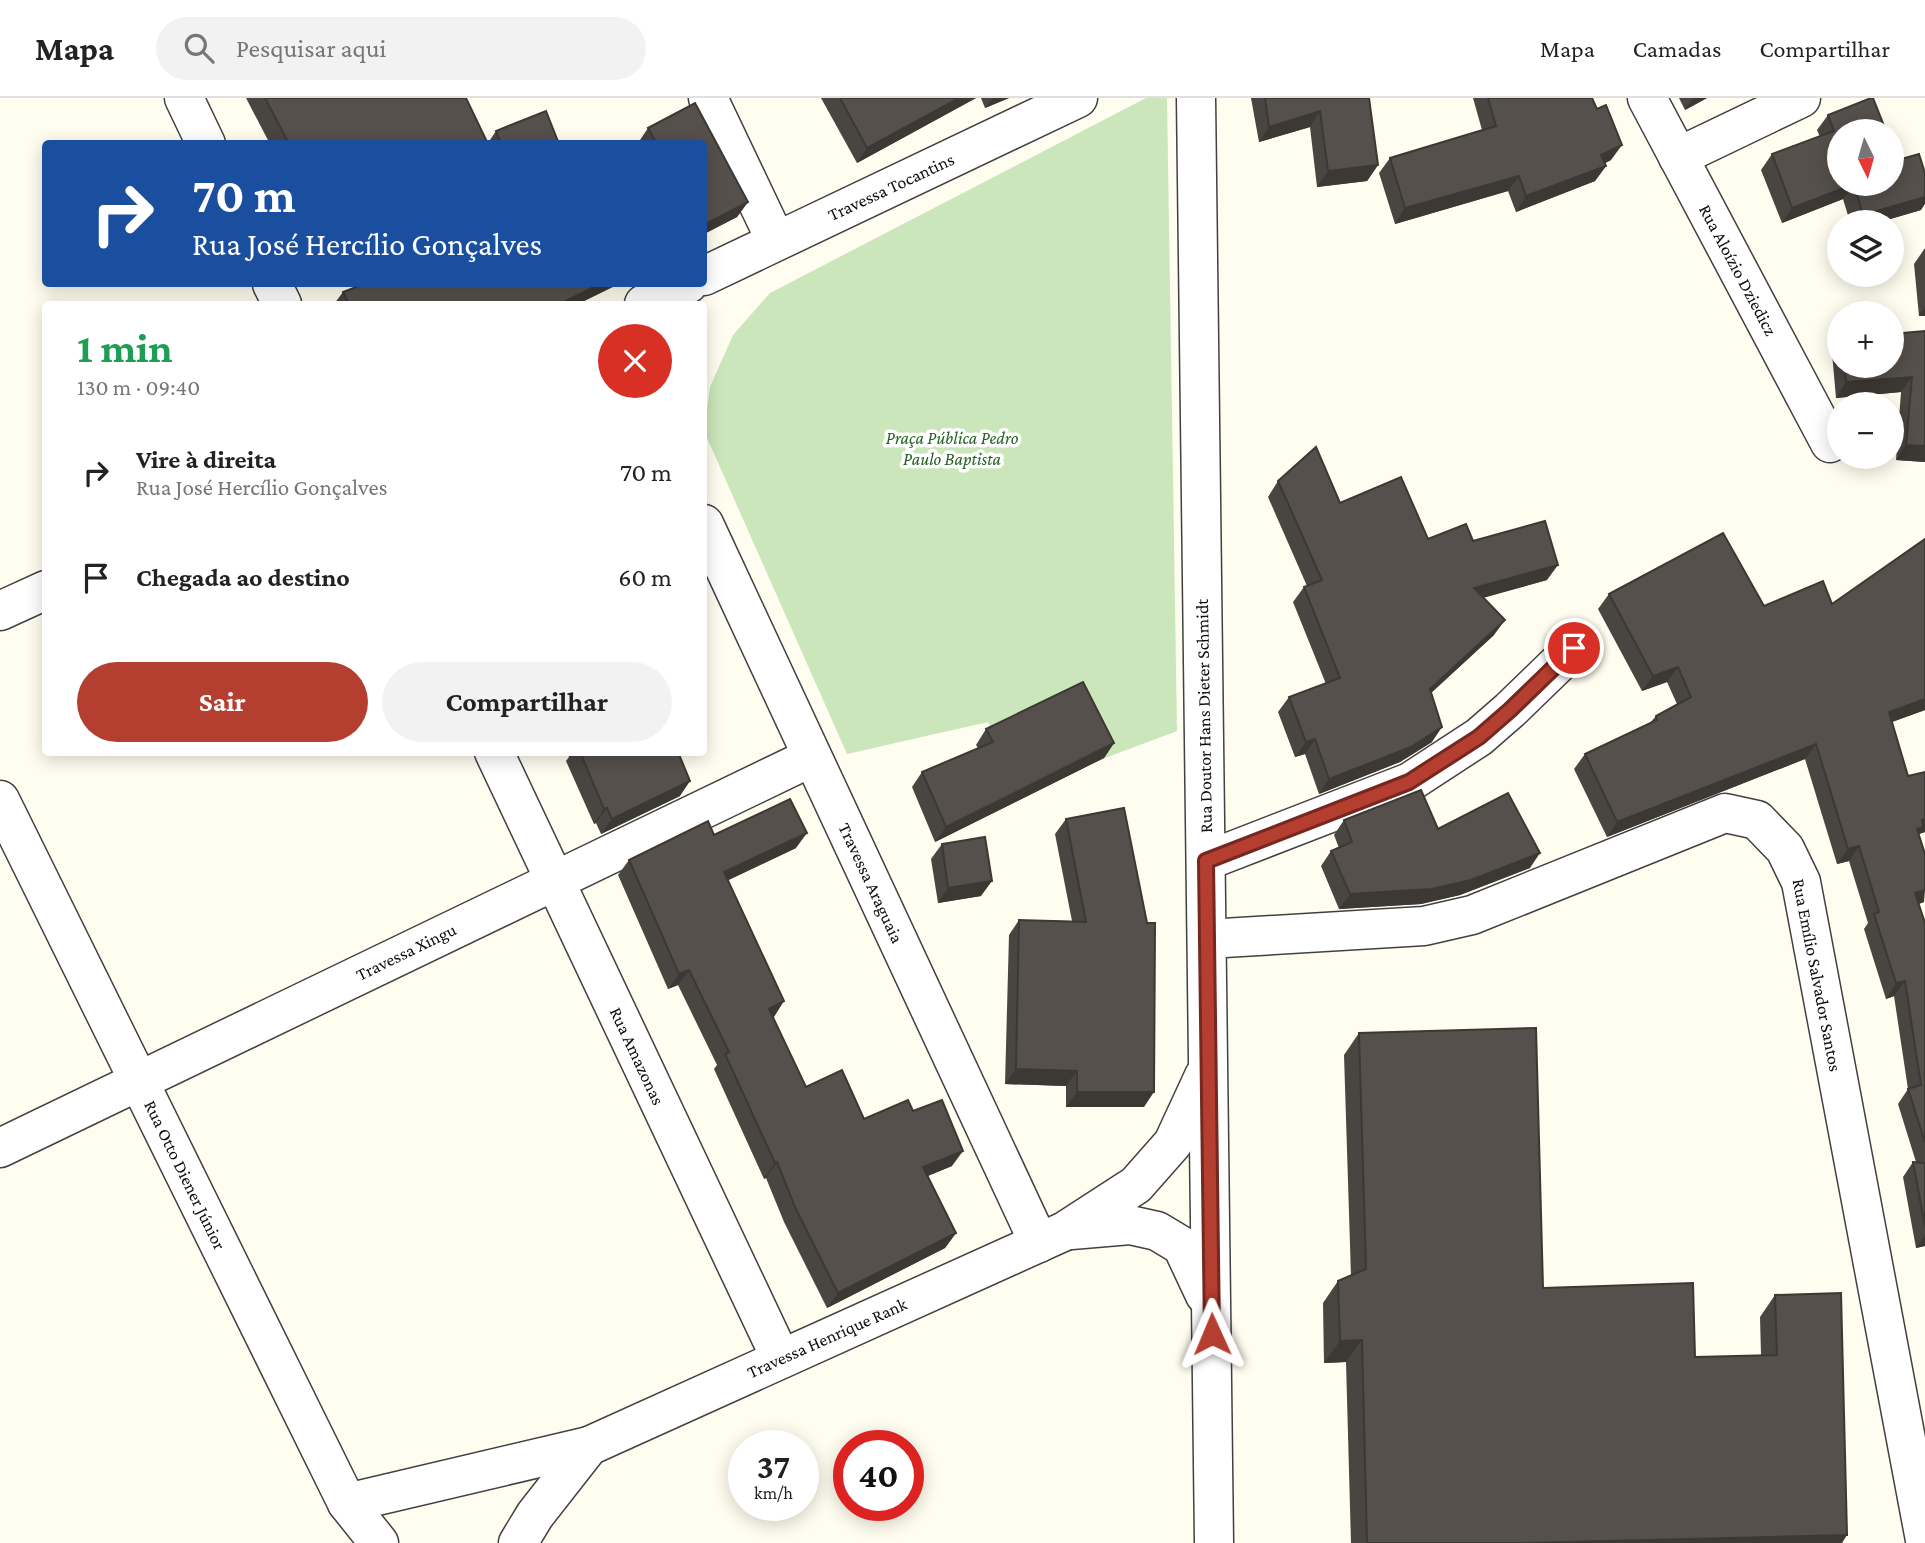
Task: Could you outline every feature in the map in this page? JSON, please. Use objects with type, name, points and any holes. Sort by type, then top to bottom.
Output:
[{"type":"street","points":[[184,98],[204,140]]},
{"type":"street","points":[[708,98],[776,242]]},
{"type":"street","name":"Travessa Tocantins","points":[[707,275],[1078,98]]},
{"type":"street","name":"Rua Doutor Hans Dieter Schmidt","points":[[1196,98],[1214,1543]]},
{"type":"street","name":"Rua Aloízio Dziedicz","points":[[1647,98],[1827,437]]},
{"type":"street","points":[[1678,157],[1801,98]]},
{"type":"street","points":[[651,301],[681,287]]},
{"type":"street","name":"Travessa Araguaia","points":[[707,530],[812,757],[1052,1237]]},
{"type":"street","points":[[0,611],[42,592]]},
{"type":"street","points":[[1206,861],[1409,782],[1479,737],[1574,648]]},
{"type":"street","name":"Rua Amazonas","points":[[496,756],[781,1359]]},
{"type":"street","name":"Travessa Xingu","points":[[0,1148],[812,757]]},
{"type":"street","name":"Rua Otto Diener Júnior","points":[[0,800],[347,1503],[379,1543]]},
{"type":"street","name":"Rua Emílio Salvador Santos","points":[[1207,939],[1424,926],[1472,915],[1725,813],[1757,820],[1785,849],[1801,882],[1925,1540]]},
{"type":"street","name":"Travessa Henrique Rank","points":[[347,1503],[589,1446],[1052,1237],[1136,1185],[1173,1143],[1208,1068]]},
{"type":"street","name":"Travessa Henrique Rank","points":[[1052,1237],[1130,1225],[1157,1231],[1182,1246],[1211,1308]]},
{"type":"street","name":"Travessa Henrique Rank","points":[[518,1543],[535,1515],[589,1446]]},
{"type":"green space","name":"Praça Pública Pedro Paulo Baptista","points":[[1146,98],[1167,98],[1177,731],[1017,791],[988,722],[847,754],[707,438],[710,387],[733,335],[770,293]]},
{"type":"building","points":[[265,98],[466,98],[486,140],[287,140]]},
{"type":"building","points":[[840,98],[959,98],[867,148]]},
{"type":"building","points":[[1265,98],[1369,98],[1378,165],[1328,171],[1320,111],[1269,127]]},
{"type":"building","points":[[1488,98],[1592,98],[1597,109],[1606,105],[1622,145],[1601,155],[1606,166],[1526,196],[1519,176],[1405,208],[1390,158],[1496,126]]},
{"type":"building","points":[[1873,98],[1881,119],[1830,119],[1828,115]]},
{"type":"building","points":[[695,103],[748,202],[707,223],[707,140],[655,140],[648,128]]},
{"type":"building","points":[[546,111],[557,140],[499,140],[496,131]]},
{"type":"building","points":[[1827,134],[1827,194],[1792,208],[1772,154]]},
{"type":"building","points":[[1919,154],[1925,173],[1925,197],[1880,210],[1862,210],[1857,196],[1904,196],[1904,158]]},
{"type":"building","points":[[356,287],[594,287],[566,301],[348,301],[343,292]]},
{"type":"building","points":[[1925,331],[1925,446],[1906,445],[1912,377],[1904,378],[1904,333]]},
{"type":"building","points":[[1846,378],[1899,378],[1846,382]]},
{"type":"building","points":[[1316,447],[1340,503],[1401,477],[1428,539],[1466,524],[1473,541],[1545,521],[1558,565],[1474,588],[1505,620],[1430,689],[1442,727],[1411,747],[1329,779],[1315,739],[1306,742],[1289,697],[1340,678],[1304,587],[1322,580],[1278,481]]},
{"type":"building","points":[[1723,533],[1764,606],[1823,581],[1832,604],[1925,539],[1925,699],[1889,712],[1908,776],[1925,772],[1925,819],[1922,820],[1923,827],[1917,829],[1925,854],[1925,890],[1915,893],[1925,923],[1925,1142],[1908,1089],[1921,1085],[1905,981],[1896,983],[1874,914],[1879,912],[1859,846],[1848,849],[1816,744],[1617,822],[1585,754],[1657,720],[1656,716],[1691,697],[1678,667],[1653,676],[1609,594]]},
{"type":"building","points":[[1083,682],[1114,743],[946,827],[922,772],[993,742],[986,729]]},
{"type":"building","points":[[582,756],[680,756],[690,781],[612,819],[607,808],[604,809]]},
{"type":"building","points":[[1421,790],[1438,829],[1508,793],[1540,853],[1471,880],[1432,889],[1350,894],[1331,851],[1352,842],[1344,820]]},
{"type":"building","points":[[790,799],[807,833],[724,872],[784,1001],[769,1009],[806,1087],[842,1070],[864,1119],[908,1100],[913,1111],[942,1100],[963,1151],[923,1167],[956,1233],[838,1293],[795,1207],[777,1162],[775,1163],[725,1054],[729,1052],[689,970],[679,974],[629,860],[708,821],[714,835]]},
{"type":"building","points":[[1124,808],[1147,923],[1155,923],[1154,1092],[1077,1092],[1077,1071],[1016,1069],[1019,920],[1086,922],[1066,819]]},
{"type":"building","points":[[985,837],[992,881],[948,888],[942,844]]},
{"type":"building","points":[[1536,1028],[1543,1288],[1693,1283],[1695,1357],[1777,1355],[1775,1295],[1841,1293],[1847,1535],[1522,1543],[1367,1543],[1362,1340],[1340,1341],[1338,1281],[1366,1269],[1359,1033]]},
{"type":"building","points":[[1913,1162],[1925,1163],[1925,1226]]},
{"type":"route","points":[[1212,1334],[1206,861],[1409,782],[1479,737],[1574,648]]}]
